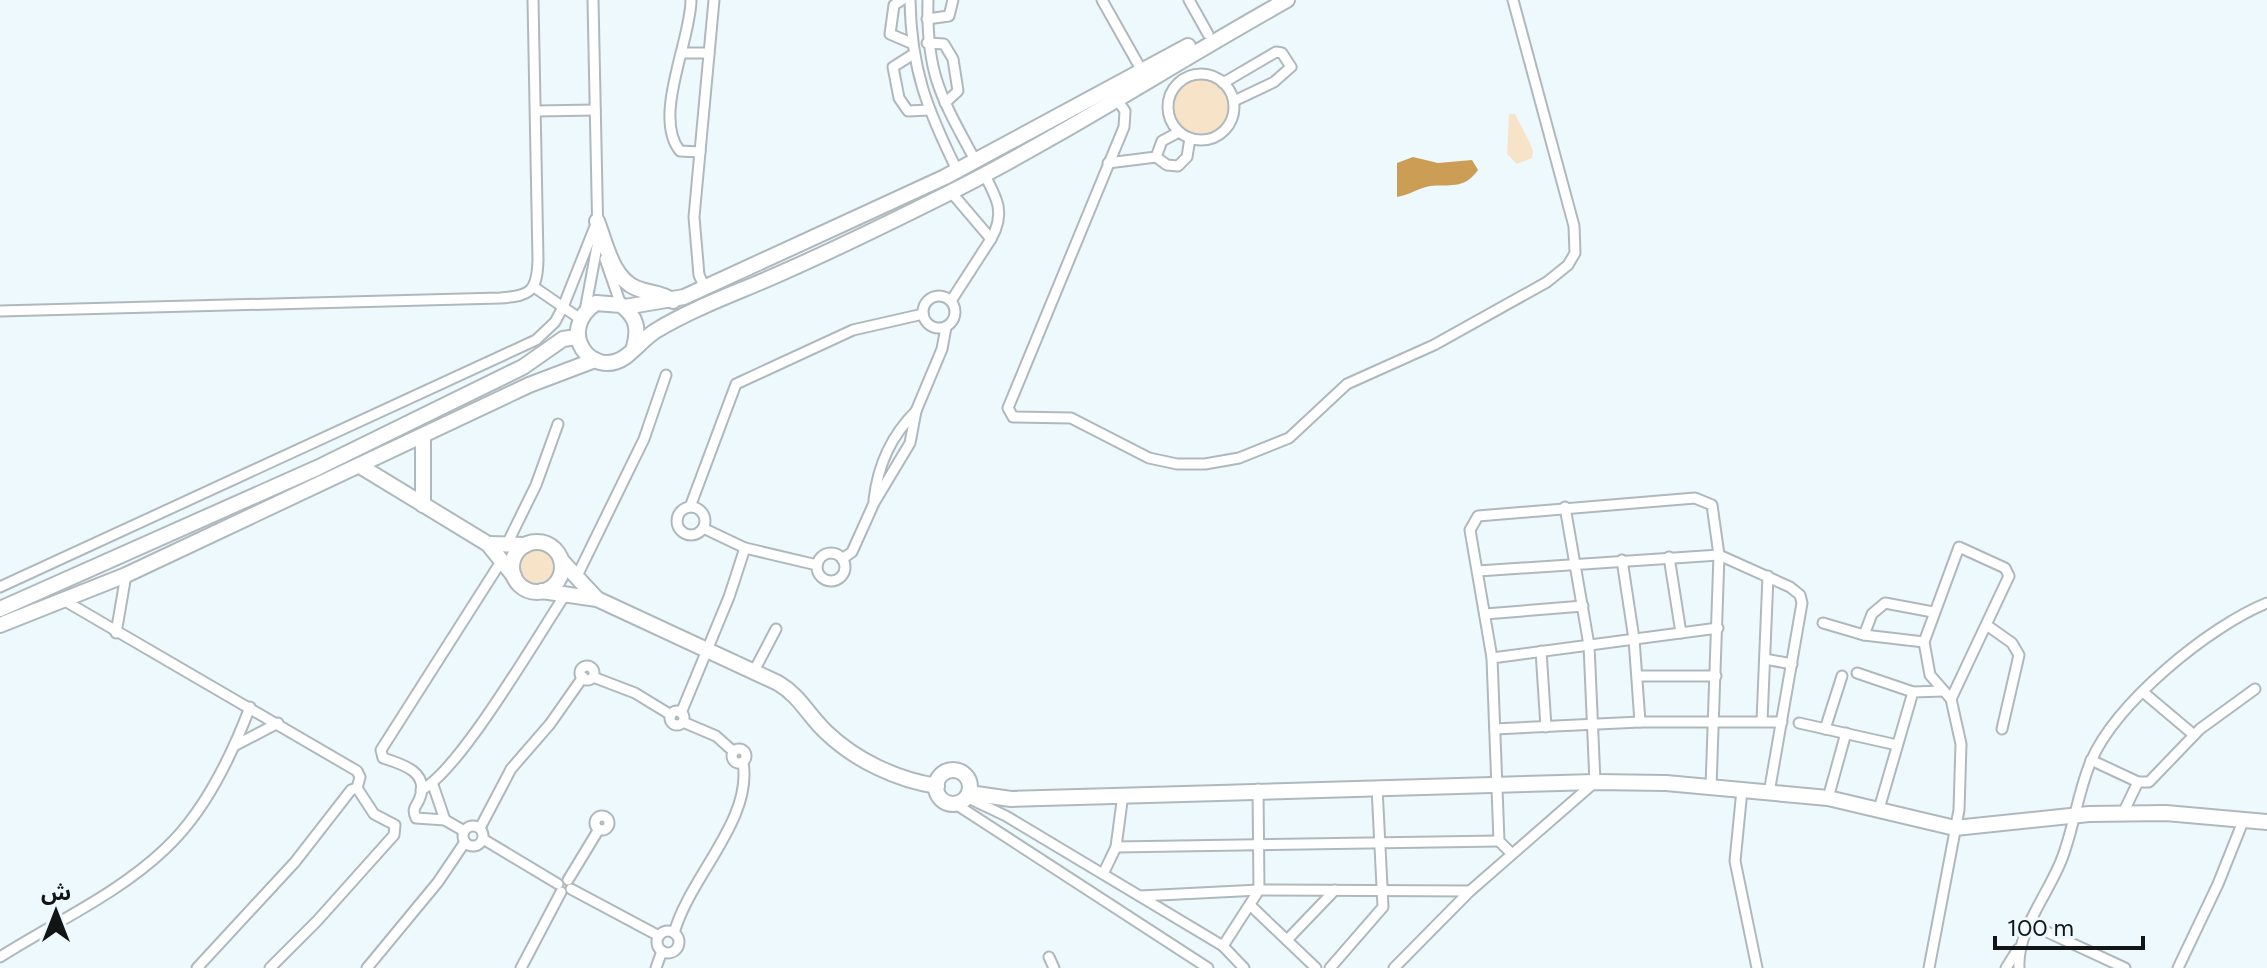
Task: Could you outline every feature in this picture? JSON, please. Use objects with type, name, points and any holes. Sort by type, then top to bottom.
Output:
[{"type":"street","points":[[0,311],[521,295],[534,287],[538,260],[533,0]]},
{"type":"street","points":[[593,0],[598,241],[577,337],[583,351],[595,360],[610,363],[624,358],[634,347],[688,314],[817,258],[951,192],[1287,0]]},
{"type":"street","points":[[691,0],[682,53],[673,81],[671,119],[680,151],[700,152]]},
{"type":"street","points":[[705,288],[699,275],[694,217],[714,0]]},
{"type":"street","points":[[902,0],[894,5],[890,34],[911,43]]},
{"type":"street","points":[[910,0],[912,55],[929,110],[957,170]]},
{"type":"street","points":[[928,0],[927,43],[937,88],[975,160]]},
{"type":"street","points":[[927,19],[949,16],[953,0]]},
{"type":"street","points":[[1102,0],[1142,71]]},
{"type":"street","points":[[1189,0],[1208,34]]},
{"type":"street","points":[[534,287],[563,307],[582,314],[609,301],[623,306],[673,301],[957,170],[1269,0]]},
{"type":"street","points":[[1116,97],[1125,111],[1124,127],[1008,408],[1013,417],[1071,418],[1136,452],[1177,464],[1223,462],[1262,450],[1304,427],[1347,384],[1434,345],[1547,282],[1568,265],[1575,253],[1574,226],[1513,0]]},
{"type":"street","points":[[927,43],[944,44],[953,59],[958,91],[945,103]]},
{"type":"street","points":[[1223,83],[1276,52],[1282,53],[1291,67],[1284,76],[1234,101]]},
{"type":"street","points":[[682,53],[709,53]]},
{"type":"street","points":[[912,55],[893,67],[899,98],[908,111],[929,110]]},
{"type":"street","points":[[1190,55],[1200,74]]},
{"type":"street","points":[[1162,72],[1173,90]]},
{"type":"street","points":[[1200,74],[1223,83],[1234,101],[1230,122],[1224,131],[1204,140],[1179,132],[1169,117],[1167,106],[1173,90],[1183,79],[1200,74]]},
{"type":"street","points":[[537,111],[595,110]]},
{"type":"street","points":[[1156,157],[1162,141],[1179,132]]},
{"type":"street","points":[[944,146],[963,137]]},
{"type":"street","points":[[1108,163],[1156,157],[1167,165],[1180,165],[1187,157],[1190,138]]},
{"type":"street","points":[[951,301],[998,227],[1001,207],[984,174]]},
{"type":"street","points":[[951,192],[991,239]]},
{"type":"street","points":[[597,221],[616,271],[632,287],[664,294],[673,301]]},
{"type":"street","points":[[0,587],[536,340],[555,322],[563,307],[597,221]]},
{"type":"street","points":[[598,241],[623,306],[635,318],[638,333],[634,347]]},
{"type":"street","points":[[842,559],[852,552],[874,503],[910,443],[916,411],[942,349],[946,327],[956,315],[951,301],[943,296],[932,297],[925,304],[923,314],[931,326],[946,327]]},
{"type":"street","points":[[703,528],[691,535],[679,528],[678,514],[690,507],[736,384],[853,330],[923,314]]},
{"type":"street","points":[[0,609],[304,474],[523,367],[563,339],[577,337]]},
{"type":"street","points":[[0,625],[126,575],[529,385],[595,360]]},
{"type":"street","points":[[577,576],[644,439],[666,375]]},
{"type":"street","points":[[874,503],[882,461],[901,427],[916,411]]},
{"type":"street","points":[[507,544],[536,485],[558,424]]},
{"type":"street","points":[[423,436],[423,505]]},
{"type":"street","points":[[360,466],[488,544],[522,587],[597,599],[754,671],[791,691],[824,730],[841,744],[892,775],[937,786]]},
{"type":"street","points":[[1512,854],[1499,841],[1492,658],[1470,530],[1475,518],[1565,507],[1704,499],[1715,513],[1719,555],[1711,787]]},
{"type":"street","points":[[690,507],[702,512],[703,528]]},
{"type":"street","points":[[1565,507],[1589,645],[1595,782]]},
{"type":"street","points":[[703,528],[745,548],[817,565]]},
{"type":"street","points":[[488,544],[547,544],[597,599]]},
{"type":"street","points":[[514,576],[513,561],[526,545]]},
{"type":"street","points":[[1929,968],[1959,810],[1961,744],[1947,695],[1930,675],[1924,642],[1959,547],[2009,573],[1988,626],[1947,695]]},
{"type":"street","points":[[678,717],[708,649],[745,548]]},
{"type":"street","points":[[817,565],[821,557],[830,553],[842,559]]},
{"type":"street","points":[[1478,571],[1719,555],[1795,590],[1802,603],[1769,793]]},
{"type":"street","points":[[1669,557],[1681,633]]},
{"type":"street","points":[[817,565],[823,578],[837,579],[843,573],[842,559]]},
{"type":"street","points":[[445,820],[421,820],[414,816],[421,790],[414,770],[402,762],[385,759],[381,750],[502,560]]},
{"type":"street","points":[[542,591],[556,583],[562,568],[561,560]]},
{"type":"street","points":[[1622,560],[1634,639],[1640,722]]},
{"type":"street","points":[[116,633],[126,575]]},
{"type":"street","points":[[1762,721],[1768,576]]},
{"type":"street","points":[[421,790],[433,785],[470,738],[565,595]]},
{"type":"street","points":[[65,601],[357,771],[360,777],[357,788],[374,814],[395,825],[395,833],[317,921],[270,968]]},
{"type":"street","points":[[1864,635],[1872,614],[1885,603],[1933,612]]},
{"type":"street","points":[[2006,968],[2061,861],[2072,814],[2091,760],[2122,714],[2143,692],[2202,643],[2267,603]]},
{"type":"street","points":[[1485,614],[1583,606]]},
{"type":"street","points":[[1823,623],[1864,635],[1924,642]]},
{"type":"street","points":[[1988,626],[2012,643],[2019,655],[2002,729]]},
{"type":"street","points":[[1492,658],[1718,628]]},
{"type":"street","points":[[754,671],[776,629]]},
{"type":"street","points":[[1541,651],[1546,727]]},
{"type":"street","points":[[1765,659],[1792,664]]},
{"type":"street","points":[[1857,673],[1913,692],[1947,695]]},
{"type":"street","points":[[1638,676],[1716,676]]},
{"type":"street","points":[[1825,729],[1842,676]]},
{"type":"street","points":[[659,936],[483,839],[480,828],[511,769],[588,677],[635,693],[716,736],[734,752],[736,761],[743,762],[744,785],[735,815],[697,878],[674,933]]},
{"type":"street","points":[[2091,760],[2138,782],[2149,782],[2194,735],[2255,689]]},
{"type":"street","points":[[1879,809],[1913,692]]},
{"type":"street","points":[[2143,692],[2194,735]]},
{"type":"street","points":[[0,957],[121,884],[166,848],[204,800],[236,745],[250,707]]},
{"type":"street","points":[[1495,729],[1640,722],[1782,722]]},
{"type":"street","points":[[236,745],[278,723]]},
{"type":"street","points":[[1799,723],[1897,745]]},
{"type":"street","points":[[1828,798],[1846,733]]},
{"type":"street","points":[[963,798],[968,780],[958,771],[944,773],[937,786],[941,798],[1011,799],[1258,789],[1595,782],[1711,787],[1828,798],[1955,828],[2072,814],[2123,813],[2267,822]]},
{"type":"street","points":[[1394,968],[1470,891],[1595,782]]},
{"type":"street","points":[[2123,813],[2138,782]]},
{"type":"street","points":[[433,785],[445,820],[472,846],[483,839]]},
{"type":"street","points":[[1330,968],[1380,914],[1382,890],[1377,787]]},
{"type":"street","points":[[197,968],[295,862],[353,789],[357,788]]},
{"type":"street","points":[[1223,946],[1259,890],[1258,789]]},
{"type":"street","points":[[1742,790],[1735,861],[1757,968]]},
{"type":"street","points":[[1103,874],[1116,847],[1123,794]]},
{"type":"street","points":[[963,798],[1006,816],[1223,946],[1244,968]]},
{"type":"street","points":[[963,798],[1208,968]]},
{"type":"street","points":[[2178,968],[2244,819]]},
{"type":"street","points":[[367,968],[438,882],[472,826],[480,828]]},
{"type":"street","points":[[521,968],[564,886],[599,829]]},
{"type":"street","points":[[1116,847],[1499,841]]},
{"type":"street","points":[[1140,896],[1259,890],[1470,891]]},
{"type":"street","points":[[1287,940],[1335,890]]},
{"type":"street","points":[[1251,906],[1316,968]]},
{"type":"street","points":[[2030,924],[2125,968]]},
{"type":"street","points":[[665,931],[674,933],[679,939],[677,948],[671,952],[662,951],[657,944],[659,936],[665,931]]},
{"type":"street","points":[[2018,949],[2019,968]]},
{"type":"street","points":[[656,968],[662,951]]},
{"type":"street","points":[[1049,957],[1054,968]]},
{"type":"shaded area","points":[[1201,78],[1212,80],[1221,87],[1228,96],[1228,118],[1221,127],[1212,134],[1201,136],[1190,134],[1181,127],[1174,118],[1172,107],[1174,96],[1181,87],[1190,80]]},
{"type":"shaded area","points":[[1509,114],[1515,114],[1533,151],[1532,158],[1517,164],[1507,154]]},
{"type":"shaded area","points":[[1413,157],[1438,163],[1472,160],[1478,170],[1462,183],[1430,186],[1397,197],[1397,163]]},
{"type":"shaded area","points":[[537,550],[549,555],[554,567],[549,579],[537,584],[525,579],[520,567],[525,555]]}]
